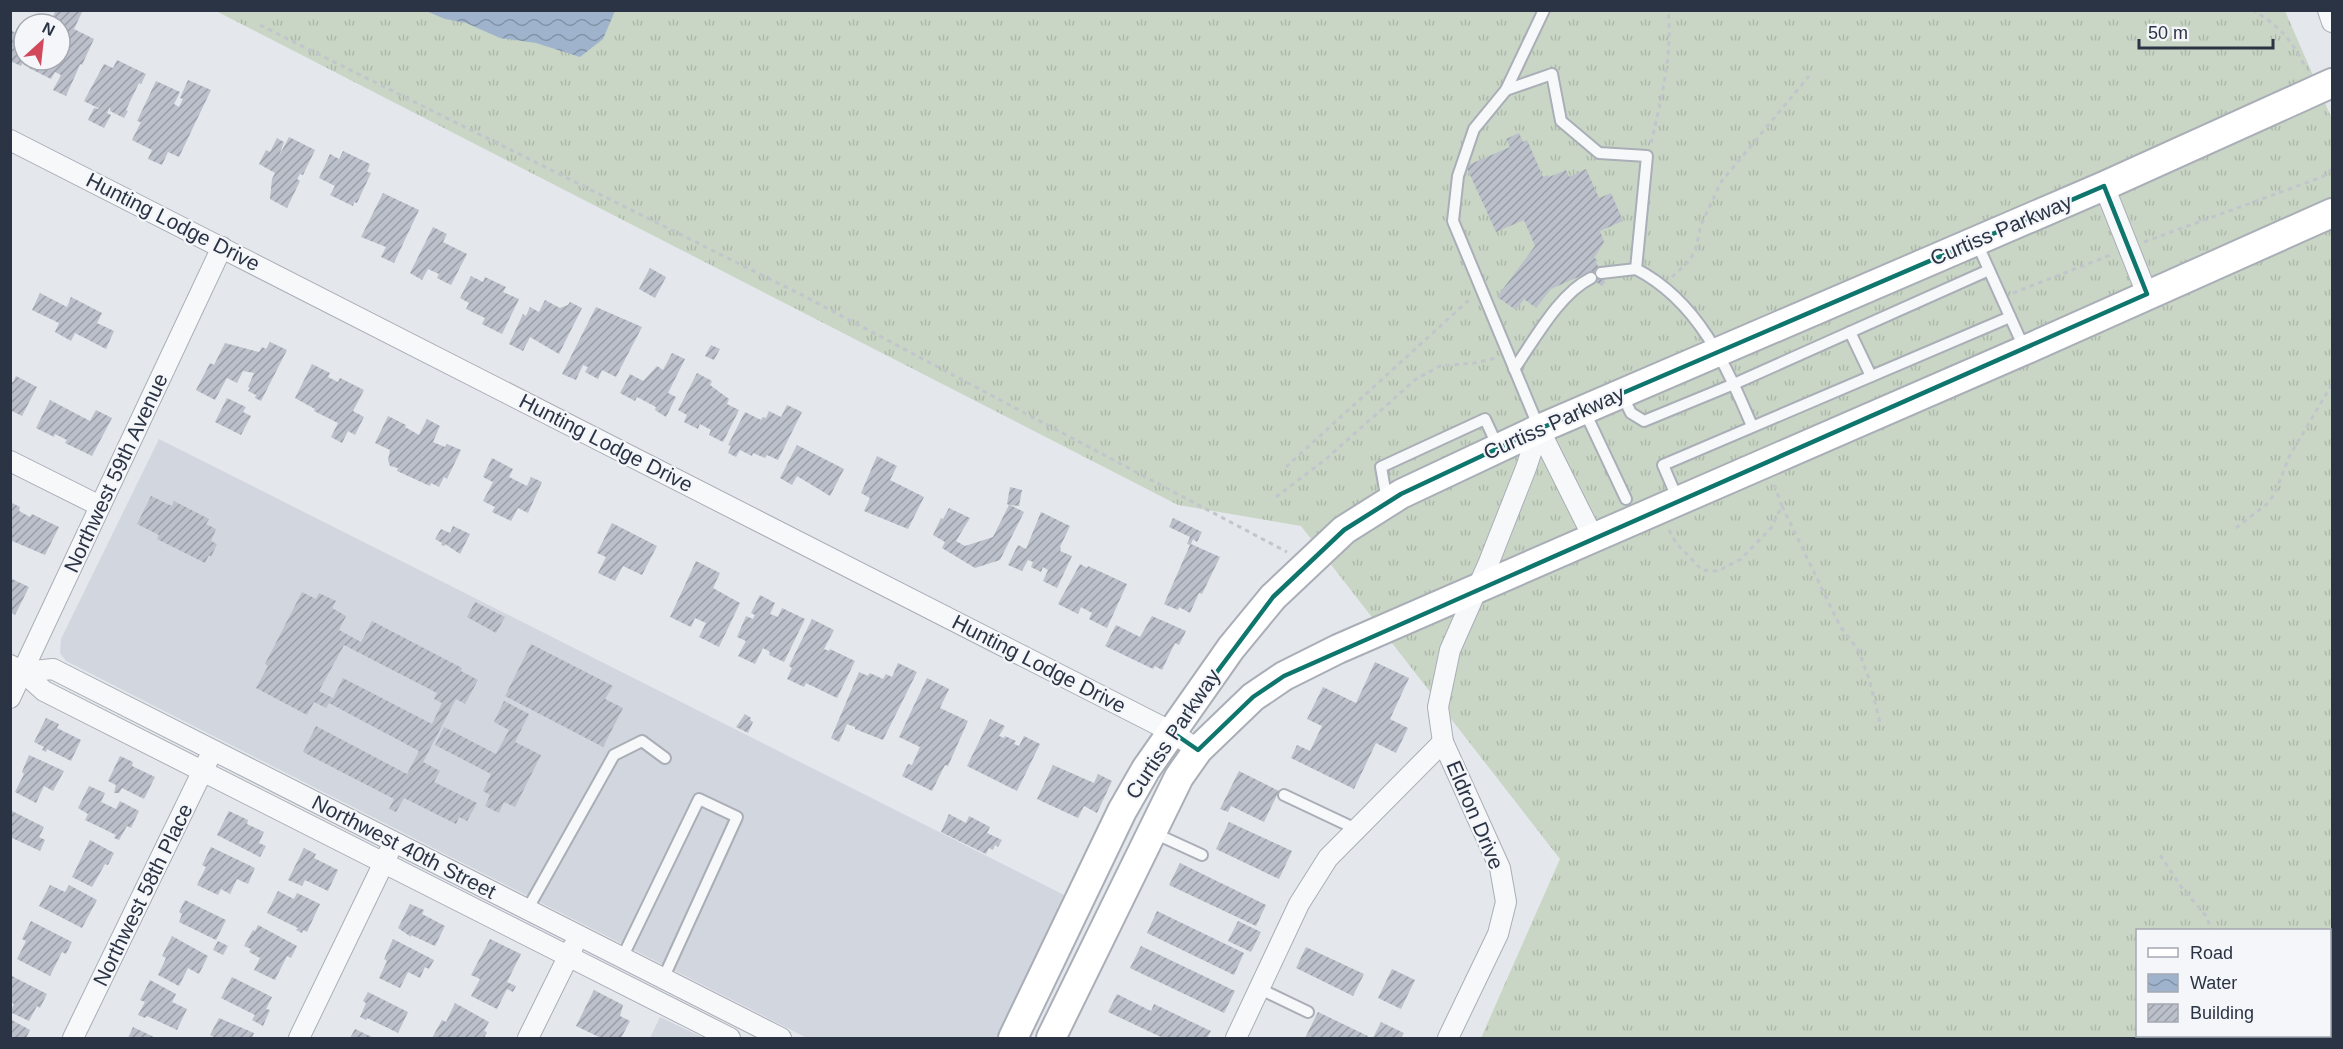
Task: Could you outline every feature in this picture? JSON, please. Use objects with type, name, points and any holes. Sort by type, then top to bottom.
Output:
[{"type":"main road","name":"Curtiss Parkway","points":[[1013,1038],[1122,811],[1146,770],[1231,648],[1273,597],[1344,530],[1387,502],[1498,447],[2104,186],[2320,78]]},
{"type":"main road","name":"Curtiss Parkway","points":[[1051,1038],[1150,832],[1179,777],[1198,750],[1253,697],[1284,676],[1338,649],[1593,537],[1672,512],[1766,462],[2332,213]]},
{"type":"street","points":[[2328,10],[2332,22]]},
{"type":"street","name":"Hunting Lodge Drive","points":[[10,140],[1172,732],[1198,750]]},
{"type":"street","points":[[2104,186],[2147,294]]},
{"type":"street","name":"Northwest 59th Avenue","points":[[10,698],[17,668],[100,506],[222,247]]},
{"type":"street","points":[[1539,429],[1593,537]]},
{"type":"street","name":"Eldron Drive","points":[[1448,1038],[1498,934],[1506,902],[1500,868],[1443,742],[1438,707],[1450,650],[1526,468],[1539,429]]},
{"type":"street","points":[[10,461],[100,506]]},
{"type":"street","name":"Northwest 40th Street","points":[[17,668],[53,669],[781,1038]]},
{"type":"street","name":"Northwest 40th Street","points":[[17,668],[44,691],[730,1038]]},
{"type":"street","points":[[1236,1038],[1299,904],[1328,858],[1443,742]]},
{"type":"street","name":"Northwest 58th Place","points":[[73,1038],[213,751]]},
{"type":"street","points":[[299,1038],[394,842]]},
{"type":"street","points":[[528,1038],[579,936]]},
{"type":"lane","points":[[1539,429],[1453,221],[1458,176],[1474,129],[1506,90],[1544,10]]},
{"type":"lane","points":[[1506,90],[1552,74],[1561,121],[1599,153],[1647,156],[1636,269]]},
{"type":"lane","points":[[1976,241],[2025,350]]},
{"type":"lane","points":[[1515,369],[1544,325],[1576,285],[1596,275],[1636,269],[1664,285],[1695,317],[1734,384],[1752,426]]},
{"type":"lane","points":[[1621,393],[1631,413],[1644,421],[1734,384],[1989,270]]},
{"type":"lane","points":[[1672,512],[1663,465],[2010,317]]},
{"type":"lane","points":[[1850,332],[1871,376]]},
{"type":"lane","points":[[1584,410],[1626,499]]},
{"type":"lane","points":[[527,910],[614,755],[642,741],[665,758]]},
{"type":"lane","points":[[1284,795],[1356,829]]},
{"type":"lane","points":[[622,958],[699,799],[737,818],[663,979]]},
{"type":"lane","points":[[1150,832],[1202,855]]},
{"type":"lane","points":[[1260,989],[1308,1012]]},
{"type":"path","points":[[1647,156],[1663,92],[1668,53],[1668,10]]},
{"type":"path","points":[[2252,10],[2284,33],[2320,78]]},
{"type":"path","points":[[260,25],[804,296],[1307,563]]},
{"type":"path","points":[[1664,285],[1690,260],[1696,248],[1701,225],[1721,182],[1809,76]]},
{"type":"path","points":[[2135,245],[2322,177],[2332,169]]},
{"type":"path","points":[[2002,298],[2122,250]]},
{"type":"path","points":[[1286,467],[1481,289]]},
{"type":"path","points":[[1276,497],[1326,459],[1416,379],[1440,366],[1474,363],[1509,356]]},
{"type":"path","points":[[2236,528],[2268,503],[2276,493],[2289,457],[2332,384]]},
{"type":"path","points":[[1766,462],[1782,506],[1839,626],[1859,651],[1870,682],[1880,723]]},
{"type":"path","points":[[1672,512],[1676,543],[1702,570],[1718,571],[1741,559],[1771,528],[1782,506]]},
{"type":"path","points":[[2160,855],[2182,888],[2207,917],[2211,929]]},
{"type":"highlighted area","points":[[2104,186],[2147,294],[1284,676],[1253,697],[1198,750],[1172,732],[1273,597],[1344,530],[1401,494],[1539,429]]},
{"type":"shaded area","points":[[159,439],[1066,896],[997,1038],[807,1038],[66,661],[60,653],[61,639]]},
{"type":"shaded area","points":[[660,1017],[704,1038],[650,1038]]},
{"type":"green space","points":[[216,11],[2285,11],[2332,119],[2332,1038],[1481,1038],[1560,859],[1301,526],[1178,505]]},
{"type":"water","points":[[426,11],[615,11],[603,39],[580,57],[536,43],[500,38],[466,23],[445,19]]},
{"type":"building","points":[[56,10],[83,10],[74,29],[94,39],[66,96],[53,90],[61,75],[55,72],[72,72],[72,12],[55,12]]},
{"type":"building","points":[[10,30],[12,31],[12,62],[10,61]]},
{"type":"building","points":[[117,60],[146,74],[141,84],[139,83],[124,118],[110,111],[110,107],[107,113],[111,115],[104,128],[88,120],[94,108],[98,109],[102,103],[98,108],[84,101],[104,64],[113,68]]},
{"type":"building","points":[[37,72],[55,72],[51,79]]},
{"type":"building","points":[[188,80],[211,90],[179,157],[168,152],[162,165],[148,159],[152,150],[132,140],[141,122],[137,121],[156,81],[180,92],[174,104],[179,107],[183,99],[180,98]]},
{"type":"building","points":[[1519,133],[1523,142],[1527,140],[1543,177],[1566,170],[1569,177],[1586,169],[1599,198],[1611,193],[1623,221],[1600,231],[1604,242],[1594,258],[1598,260],[1596,262],[1605,282],[1602,286],[1585,274],[1551,289],[1536,308],[1524,299],[1516,310],[1497,297],[1535,246],[1524,220],[1496,232],[1466,166],[1510,147],[1506,139]]},
{"type":"building","points":[[289,137],[315,150],[303,175],[300,174],[297,179],[300,181],[287,208],[270,199],[272,179],[275,173],[259,164],[266,150],[270,152],[277,138],[284,142],[279,156]]},
{"type":"building","points":[[343,151],[370,164],[367,172],[371,173],[357,203],[354,202],[353,206],[330,195],[335,186],[319,178],[330,154],[339,159]]},
{"type":"building","points":[[383,193],[419,210],[394,263],[381,257],[386,247],[361,237]]},
{"type":"building","points":[[433,227],[447,234],[443,242],[467,254],[451,285],[437,278],[439,274],[428,269],[422,280],[410,273]]},
{"type":"building","points":[[650,268],[666,277],[655,298],[639,289]]},
{"type":"building","points":[[471,276],[483,282],[485,277],[506,287],[503,292],[519,299],[502,334],[482,324],[485,318],[466,309],[469,303],[460,298]]},
{"type":"building","points":[[40,293],[67,307],[71,297],[102,313],[97,323],[114,331],[106,349],[75,333],[71,341],[55,332],[59,323],[32,310]]},
{"type":"building","points":[[545,300],[560,308],[570,302],[582,308],[559,354],[530,337],[523,351],[509,344],[523,314],[526,316],[530,307],[539,312]]},
{"type":"building","points":[[596,307],[642,327],[616,377],[602,370],[598,379],[585,372],[588,367],[583,365],[576,380],[562,374]]},
{"type":"building","points":[[270,342],[287,350],[261,401],[248,391],[254,373],[243,371],[237,383],[227,378],[215,400],[196,390],[210,363],[214,365],[225,343],[259,352],[262,347],[266,349]]},
{"type":"building","points":[[711,345],[720,349],[714,360],[705,356]]},
{"type":"building","points":[[672,353],[685,359],[668,393],[676,397],[666,417],[655,410],[656,407],[637,397],[635,401],[620,393],[630,374],[643,381],[657,366],[663,370]]},
{"type":"building","points":[[312,364],[330,373],[328,377],[338,382],[340,378],[364,390],[353,411],[364,417],[355,435],[348,431],[342,443],[331,437],[338,423],[295,398]]},
{"type":"building","points":[[697,373],[712,381],[710,385],[729,399],[727,404],[739,410],[723,442],[709,435],[711,430],[700,424],[698,429],[684,422],[687,415],[678,410]]},
{"type":"building","points":[[16,376],[37,387],[22,416],[10,410],[10,381],[13,382]]},
{"type":"building","points":[[227,398],[246,407],[243,412],[251,416],[241,435],[215,422]]},
{"type":"building","points":[[50,400],[90,421],[96,410],[112,418],[92,456],[65,443],[67,440],[55,434],[54,437],[36,428]]},
{"type":"building","points":[[787,405],[802,412],[778,460],[767,455],[765,458],[753,453],[752,456],[740,450],[736,457],[728,453],[731,446],[728,445],[745,412],[761,420],[763,417],[766,418],[769,411],[781,417]]},
{"type":"building","points":[[388,416],[419,435],[427,419],[440,426],[433,442],[445,447],[447,444],[461,450],[447,479],[444,477],[439,487],[431,483],[430,486],[390,466],[388,460],[390,450],[375,443]]},
{"type":"building","points":[[797,445],[844,469],[830,496],[797,476],[792,485],[780,478]]},
{"type":"building","points":[[877,456],[897,466],[890,480],[924,497],[908,529],[864,511],[870,498],[861,493]]},
{"type":"building","points":[[492,458],[513,469],[509,477],[527,486],[531,477],[542,482],[528,513],[518,508],[511,521],[492,512],[495,507],[483,501],[493,482],[483,477]]},
{"type":"building","points":[[1010,487],[1022,490],[1019,506],[1010,505],[1024,512],[1000,560],[975,568],[942,548],[945,542],[933,535],[949,508],[970,518],[956,541],[965,546],[993,537],[1009,505],[1007,504]]},
{"type":"building","points":[[151,496],[172,506],[174,501],[209,519],[206,524],[216,529],[211,541],[217,544],[211,557],[209,555],[205,563],[157,539],[159,535],[137,524]]},
{"type":"building","points":[[10,502],[20,507],[19,511],[30,517],[32,514],[59,527],[45,555],[10,540]]},
{"type":"building","points":[[1041,512],[1070,526],[1060,551],[1072,556],[1057,588],[1043,581],[1048,570],[1043,567],[1041,572],[1031,567],[1033,562],[1028,560],[1022,571],[1008,565],[1018,545],[1026,549]]},
{"type":"building","points":[[1173,518],[1202,532],[1197,542],[1193,539],[1191,544],[1220,557],[1190,613],[1179,607],[1178,610],[1164,604],[1190,545],[1187,544],[1190,537],[1169,527]]},
{"type":"building","points":[[612,523],[657,546],[642,575],[623,566],[615,581],[598,573],[606,557],[597,553]]},
{"type":"building","points":[[453,526],[470,534],[460,554],[445,544],[441,545],[442,543],[435,539],[441,529],[450,533]]},
{"type":"building","points":[[696,561],[720,573],[713,588],[740,603],[719,647],[699,637],[706,623],[695,618],[691,627],[670,617]]},
{"type":"building","points":[[1080,564],[1127,584],[1107,628],[1089,619],[1092,613],[1081,607],[1078,614],[1058,604]]},
{"type":"building","points":[[10,578],[29,587],[15,615],[10,612]]},
{"type":"building","points":[[302,592],[316,599],[319,593],[336,601],[332,608],[346,616],[339,630],[361,642],[372,621],[462,668],[461,671],[478,680],[465,704],[456,699],[423,762],[440,771],[434,782],[477,803],[467,821],[459,817],[456,824],[404,798],[396,812],[389,809],[394,799],[303,752],[316,726],[407,774],[419,751],[329,703],[326,708],[314,702],[307,715],[256,688],[268,666],[265,664]],"holes":[[[344,645],[437,693],[434,699],[442,703],[432,724],[343,678],[333,698],[319,691]]]},
{"type":"building","points":[[760,595],[775,603],[770,614],[778,617],[782,608],[805,619],[784,662],[769,655],[770,652],[763,648],[755,664],[738,656],[746,641],[737,637],[746,616],[753,619],[755,615],[751,613]]},
{"type":"building","points":[[475,602],[505,617],[496,633],[467,617]]},
{"type":"building","points":[[1152,616],[1186,631],[1179,645],[1175,643],[1162,670],[1155,666],[1153,669],[1105,646],[1116,625],[1140,637]]},
{"type":"building","points":[[812,619],[834,630],[824,649],[829,651],[830,649],[855,661],[837,698],[806,683],[804,687],[787,679],[792,668],[789,666]]},
{"type":"building","points":[[531,644],[613,686],[605,699],[623,708],[603,747],[505,696]]},
{"type":"building","points":[[1375,662],[1409,678],[1390,719],[1408,728],[1396,753],[1376,743],[1354,789],[1291,758],[1297,745],[1310,751],[1322,726],[1307,719],[1323,687],[1356,703]]},
{"type":"building","points":[[898,663],[917,672],[883,740],[847,724],[839,742],[831,738],[859,672],[868,676],[870,673],[883,679],[886,674],[892,677]]},
{"type":"building","points":[[927,678],[949,689],[940,708],[968,721],[948,766],[945,765],[932,791],[902,776],[908,764],[912,765],[920,747],[899,737]]},
{"type":"building","points":[[504,701],[529,714],[515,742],[541,755],[515,807],[504,802],[499,813],[485,806],[490,795],[483,791],[491,774],[435,745],[444,727],[496,754],[509,730],[494,722]]},
{"type":"building","points":[[745,714],[753,722],[748,733],[736,727]]},
{"type":"building","points":[[46,718],[59,724],[57,728],[81,740],[71,761],[47,749],[46,752],[42,750],[44,747],[34,742]]},
{"type":"building","points":[[990,719],[1005,726],[999,736],[1016,741],[1014,744],[1019,746],[1024,736],[1040,744],[1017,791],[967,766]]},
{"type":"building","points":[[29,755],[64,771],[53,791],[44,786],[36,803],[15,792],[24,774],[22,772]]},
{"type":"building","points":[[120,756],[133,762],[132,766],[155,777],[144,799],[122,788],[119,793],[114,793],[116,785],[108,781]]},
{"type":"building","points":[[1053,765],[1094,783],[1098,774],[1112,781],[1097,813],[1084,806],[1078,818],[1037,799]]},
{"type":"building","points":[[1239,771],[1279,791],[1264,822],[1231,806],[1228,812],[1220,809]]},
{"type":"building","points":[[89,786],[105,793],[101,802],[116,809],[120,801],[139,811],[131,828],[127,826],[119,840],[114,838],[116,835],[85,820],[88,814],[78,808]]},
{"type":"building","points":[[10,810],[44,827],[39,837],[45,840],[40,851],[10,837]]},
{"type":"building","points":[[229,811],[248,820],[247,824],[264,832],[259,843],[266,846],[260,857],[217,835]]},
{"type":"building","points":[[949,814],[966,823],[969,816],[990,827],[987,833],[1002,840],[998,847],[995,845],[993,850],[989,848],[986,854],[941,832]]},
{"type":"building","points":[[1229,822],[1292,851],[1279,879],[1216,849]]},
{"type":"building","points":[[90,840],[114,853],[92,887],[72,877]]},
{"type":"building","points":[[211,847],[255,868],[248,884],[237,879],[230,894],[221,889],[218,895],[197,885],[206,867],[202,865]]},
{"type":"building","points":[[304,848],[316,854],[314,858],[338,870],[328,891],[305,880],[302,886],[288,880]]},
{"type":"building","points":[[1180,863],[1266,905],[1256,926],[1169,885]]},
{"type":"building","points":[[50,885],[65,892],[69,885],[97,900],[82,928],[39,906]]},
{"type":"building","points":[[278,891],[294,899],[297,893],[320,904],[307,932],[303,930],[302,933],[296,930],[298,928],[267,913]]},
{"type":"building","points":[[185,900],[226,920],[216,940],[179,922],[182,914],[179,912]]},
{"type":"building","points":[[410,904],[424,910],[422,914],[445,926],[435,946],[411,935],[411,937],[398,928]]},
{"type":"building","points":[[1157,911],[1244,953],[1234,975],[1147,933]]},
{"type":"building","points":[[31,921],[72,942],[66,954],[62,952],[50,976],[17,959],[26,941],[22,939]]},
{"type":"building","points":[[1238,921],[1261,932],[1251,952],[1228,941]]},
{"type":"building","points":[[258,925],[297,946],[291,958],[287,956],[275,980],[254,970],[260,958],[244,946]]},
{"type":"building","points":[[172,936],[208,956],[199,974],[188,968],[179,986],[158,975],[166,958],[162,956]]},
{"type":"building","points":[[393,939],[434,960],[429,969],[425,967],[420,978],[408,972],[400,988],[379,978]]},
{"type":"building","points":[[490,939],[521,954],[507,982],[516,986],[513,992],[507,989],[497,1009],[471,996],[480,979],[471,975]]},
{"type":"building","points":[[218,941],[228,946],[223,955],[213,950]]},
{"type":"building","points":[[1141,946],[1235,991],[1224,1013],[1130,968]]},
{"type":"building","points":[[1306,947],[1364,974],[1353,996],[1296,968]]},
{"type":"building","points":[[1392,969],[1415,980],[1401,1009],[1378,998]]},
{"type":"building","points":[[10,975],[47,994],[40,1008],[37,1006],[29,1021],[10,1012],[14,1004],[10,1002]]},
{"type":"building","points":[[232,977],[272,997],[266,1009],[270,1010],[263,1026],[252,1020],[255,1015],[221,998]]},
{"type":"building","points":[[150,980],[176,994],[172,1002],[187,1009],[177,1030],[147,1016],[145,1018],[138,1015],[145,1002],[140,1000]]},
{"type":"building","points":[[594,990],[623,1005],[620,1016],[630,1021],[621,1038],[601,1038],[576,1026]]},
{"type":"building","points":[[368,992],[408,1012],[398,1033],[360,1017],[366,1003],[363,1001]]},
{"type":"building","points":[[1117,994],[1151,1011],[1154,1004],[1211,1031],[1207,1038],[1163,1038],[1108,1012]]},
{"type":"building","points":[[455,1003],[489,1022],[484,1031],[487,1032],[484,1038],[432,1038],[442,1020],[446,1022]]},
{"type":"building","points":[[1318,1012],[1368,1036],[1366,1038],[1305,1038]]},
{"type":"building","points":[[219,1018],[254,1033],[252,1038],[216,1038],[210,1035]]},
{"type":"building","points":[[10,1019],[30,1030],[26,1038],[10,1038]]},
{"type":"building","points":[[1381,1022],[1404,1033],[1401,1038],[1373,1038]]},
{"type":"building","points":[[133,1027],[156,1038],[128,1038]]},
{"type":"building","points":[[355,1029],[374,1038],[350,1038]]}]
